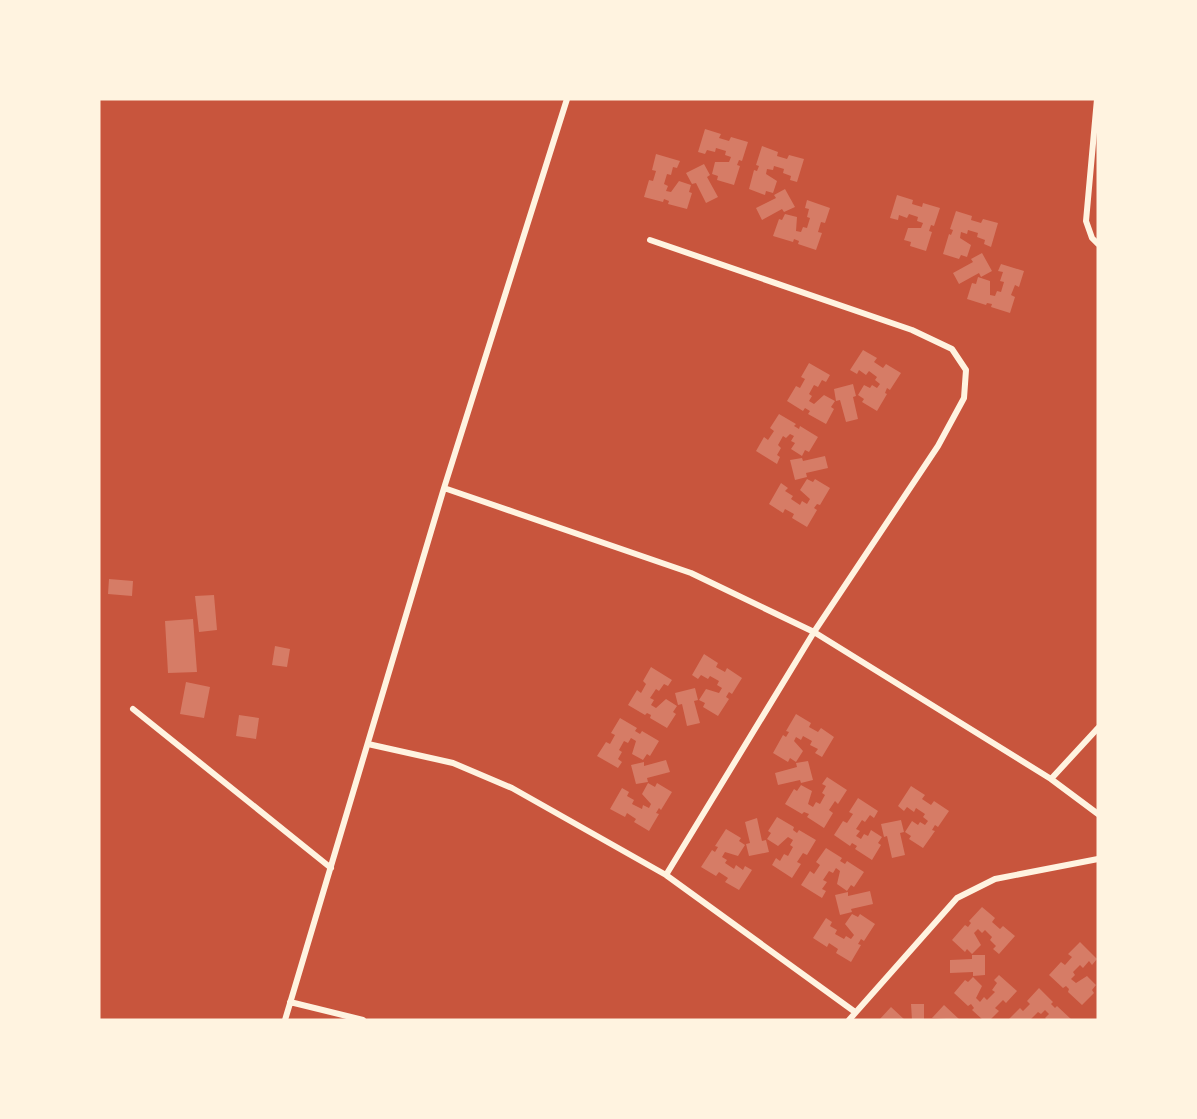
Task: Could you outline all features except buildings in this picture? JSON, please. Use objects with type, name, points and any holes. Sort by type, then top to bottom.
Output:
[{"type":"street","points":[[285,1020],[444,488],[567,99]]},
{"type":"street","points":[[1097,99],[1086,221],[1092,238],[1098,244]]},
{"type":"street","points":[[650,240],[912,330],[952,349],[966,370],[964,398],[938,446],[814,632],[666,876]]},
{"type":"street","points":[[444,488],[691,573],[814,632],[1051,779],[1098,813]]},
{"type":"street","points":[[133,709],[331,868]]},
{"type":"street","points":[[1051,779],[1098,728]]},
{"type":"street","points":[[368,744],[453,762],[512,788],[666,876],[855,1012]]},
{"type":"street","points":[[849,1020],[957,898],[995,879],[1098,859]]},
{"type":"street","points":[[290,1002],[363,1020]]}]
